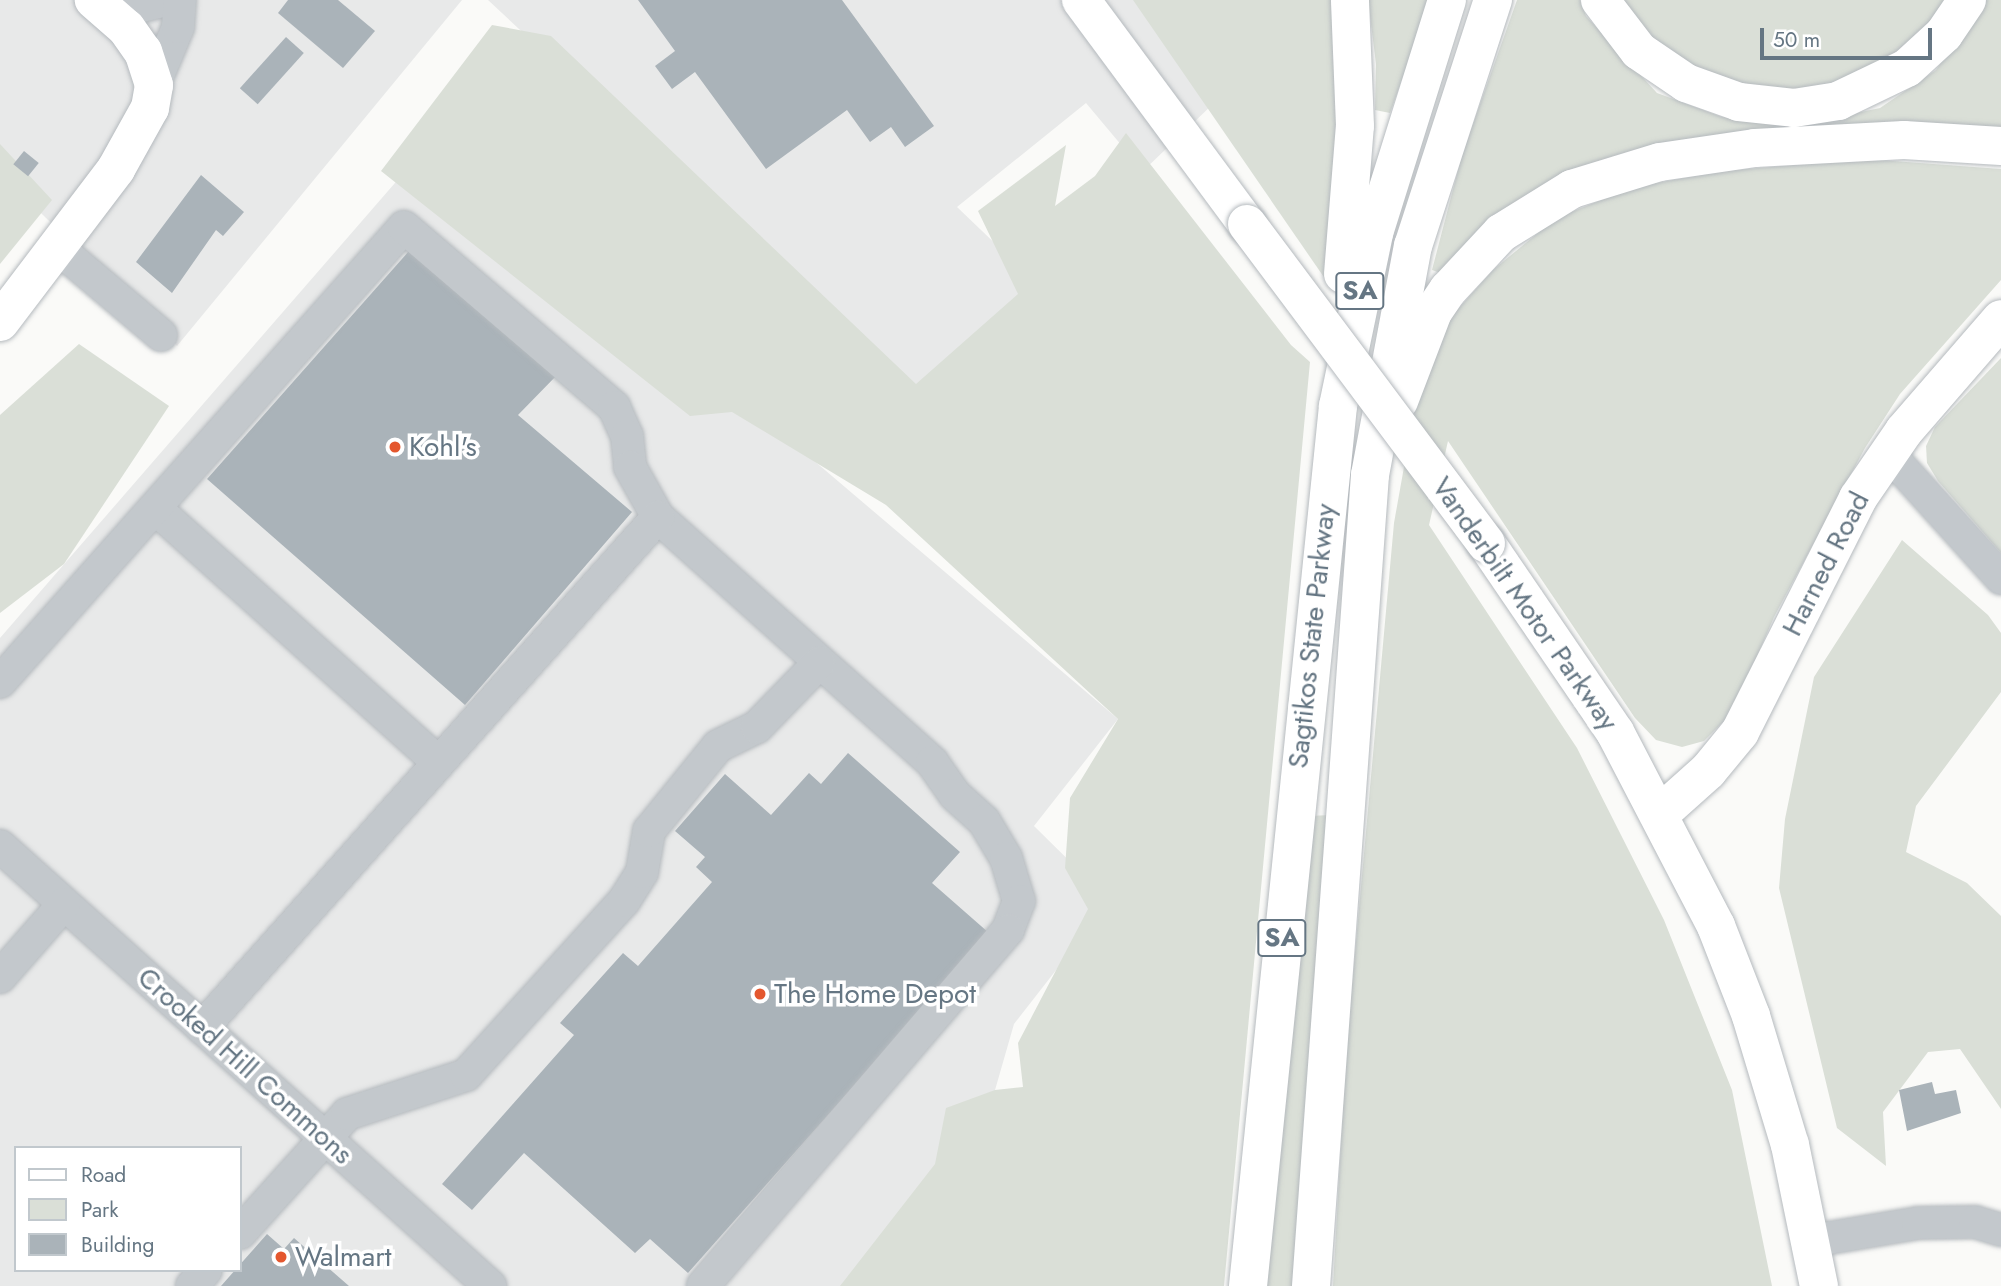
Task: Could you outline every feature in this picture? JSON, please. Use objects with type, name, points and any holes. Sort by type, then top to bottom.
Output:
[{"type":"main road","name":"Vanderbilt Motor Parkway","points":[[1081,0],[1486,543],[1573,667],[1661,813],[1716,926],[1751,1016],[1811,1241],[1819,1286]]},
{"type":"main road","points":[[1315,591],[1311,466],[1346,256],[1352,180],[1350,0]]},
{"type":"main road","name":"Sagtikos State Parkway","points":[[1248,1286],[1315,591],[1338,406],[1355,313],[1394,159],[1447,0]]},
{"type":"main road","name":"Sagtikos State Parkway","points":[[1311,1286],[1370,475],[1413,246],[1493,0]]},
{"type":"main road","points":[[1600,0],[1639,51],[1686,83],[1739,102],[1794,108],[1838,101],[1907,68],[1944,34],[1967,0]]},
{"type":"main road","points":[[0,322],[58,248],[138,136],[154,85],[136,41],[102,7]]},
{"type":"main road","points":[[1370,475],[1433,312],[1482,250],[1545,203],[1626,170],[1755,148],[1903,140],[2001,146]]},
{"type":"main road","name":"Harned Road","points":[[1661,813],[1708,771],[1748,719],[1838,533],[1888,453],[2001,318]]},
{"type":"street","points":[[102,7],[166,0]]},
{"type":"street","points":[[154,85],[178,27],[180,0]]},
{"type":"street","points":[[0,682],[404,227],[614,407],[627,436],[630,467],[658,517],[932,762],[956,795],[984,821],[1006,859],[1019,901],[1008,930],[703,1286]]},
{"type":"street","points":[[58,248],[161,335]]},
{"type":"street","points":[[1888,453],[2001,578]]},
{"type":"street","points":[[155,508],[437,761]]},
{"type":"street","points":[[202,1028],[437,761],[658,517]]},
{"type":"street","points":[[242,1231],[323,1136],[347,1114],[466,1075],[624,901],[642,872],[649,831],[718,746],[757,727],[819,663]]},
{"type":"street","name":"Crooked Hill Commons","points":[[0,846],[490,1286]]},
{"type":"street","points":[[0,976],[65,904]]},
{"type":"street","points":[[1811,1241],[1919,1223],[1975,1222],[2001,1230]]},
{"type":"street","points":[[192,1286],[204,1272]]},
{"type":"shaded area","points":[[0,0],[462,0],[177,346],[0,173]]},
{"type":"shaded area","points":[[488,0],[1181,0],[1238,80],[1143,171],[1086,103],[957,207],[1052,298],[949,430]]},
{"type":"shaded area","points":[[434,138],[1118,719],[1034,826],[1110,901],[1014,1024],[968,1184],[880,1286],[0,1286],[0,638]]},
{"type":"green space","points":[[1133,0],[1340,0],[1344,19],[1330,286]]},
{"type":"green space","points":[[1368,0],[1431,0],[1390,113],[1375,110],[1376,64]]},
{"type":"green space","points":[[1517,0],[1580,0],[1586,16],[1657,93],[1722,117],[1799,125],[1880,108],[1936,70],[1984,0],[2001,0],[2001,140],[1641,154],[1446,275],[1432,270],[1462,155]]},
{"type":"green space","points":[[1620,0],[1946,0],[1927,30],[1868,76],[1805,97],[1731,91],[1669,59]]},
{"type":"green space","points":[[492,25],[551,36],[916,384],[1018,294],[978,211],[1066,145],[1055,206],[1095,176],[1126,133],[1291,345],[1310,362],[1224,1286],[840,1286],[935,1164],[946,1108],[995,1090],[1023,1087],[1018,1043],[1088,909],[1065,868],[1070,798],[1118,719],[886,505],[732,412],[690,416],[381,171]]},
{"type":"green space","points":[[0,144],[52,200],[0,264]]},
{"type":"green space","points":[[1866,159],[2001,169],[2001,280],[1900,394],[1865,448],[1774,617],[1733,712],[1704,741],[1682,747],[1656,740],[1635,718],[1448,441],[1429,525],[1577,748],[1664,920],[1732,1090],[1772,1286],[1333,1286],[1346,1052],[1394,523],[1419,383],[1449,319],[1493,270],[1556,218],[1634,187],[1722,171]]},
{"type":"green space","points":[[79,344],[169,406],[64,564],[0,613],[0,415]]},
{"type":"green space","points":[[2001,358],[2001,553],[1938,481],[1927,463],[1926,446],[1935,427]]},
{"type":"green space","points":[[1902,540],[1988,615],[2001,633],[2001,692],[1916,806],[1906,852],[1967,883],[2001,916],[2001,1109],[1960,1049],[1928,1052],[1883,1112],[1886,1166],[1837,1128],[1779,888],[1785,819],[1814,677]]},
{"type":"green space","points":[[1330,815],[1294,1286],[1264,1286],[1310,816]]},
{"type":"building","points":[[288,0],[338,0],[375,31],[343,68],[278,13]]},
{"type":"building","points":[[638,0],[842,0],[934,126],[905,147],[891,127],[870,142],[847,110],[766,169],[695,72],[672,89],[655,66],[675,51]]},
{"type":"building","points":[[286,37],[304,53],[258,104],[240,88]]},
{"type":"building","points":[[24,151],[39,163],[28,176],[13,164]]},
{"type":"building","points":[[201,175],[244,212],[223,236],[216,230],[172,293],[136,262]]},
{"type":"building","name":"Kohl's","points":[[409,251],[557,375],[518,415],[632,512],[465,705],[207,479]]},
{"type":"building","name":"The Home Depot","points":[[848,753],[960,852],[932,883],[989,933],[688,1273],[650,1239],[635,1253],[524,1153],[472,1210],[442,1184],[574,1035],[560,1023],[623,953],[638,966],[712,882],[696,867],[705,857],[675,831],[725,774],[771,815],[809,773],[821,784]]},
{"type":"building","points":[[1932,1082],[1935,1094],[1956,1090],[1961,1113],[1907,1131],[1899,1090]]},
{"type":"building","name":"Walmart","points":[[267,1234],[284,1249],[294,1238],[349,1286],[221,1286],[233,1272],[242,1272],[242,1262]]},
{"type":"place","name":"Kohl's","points":[[395,447]]},
{"type":"place","name":"The Home Depot","points":[[760,994]]},
{"type":"place","name":"Walmart","points":[[281,1257]]}]
